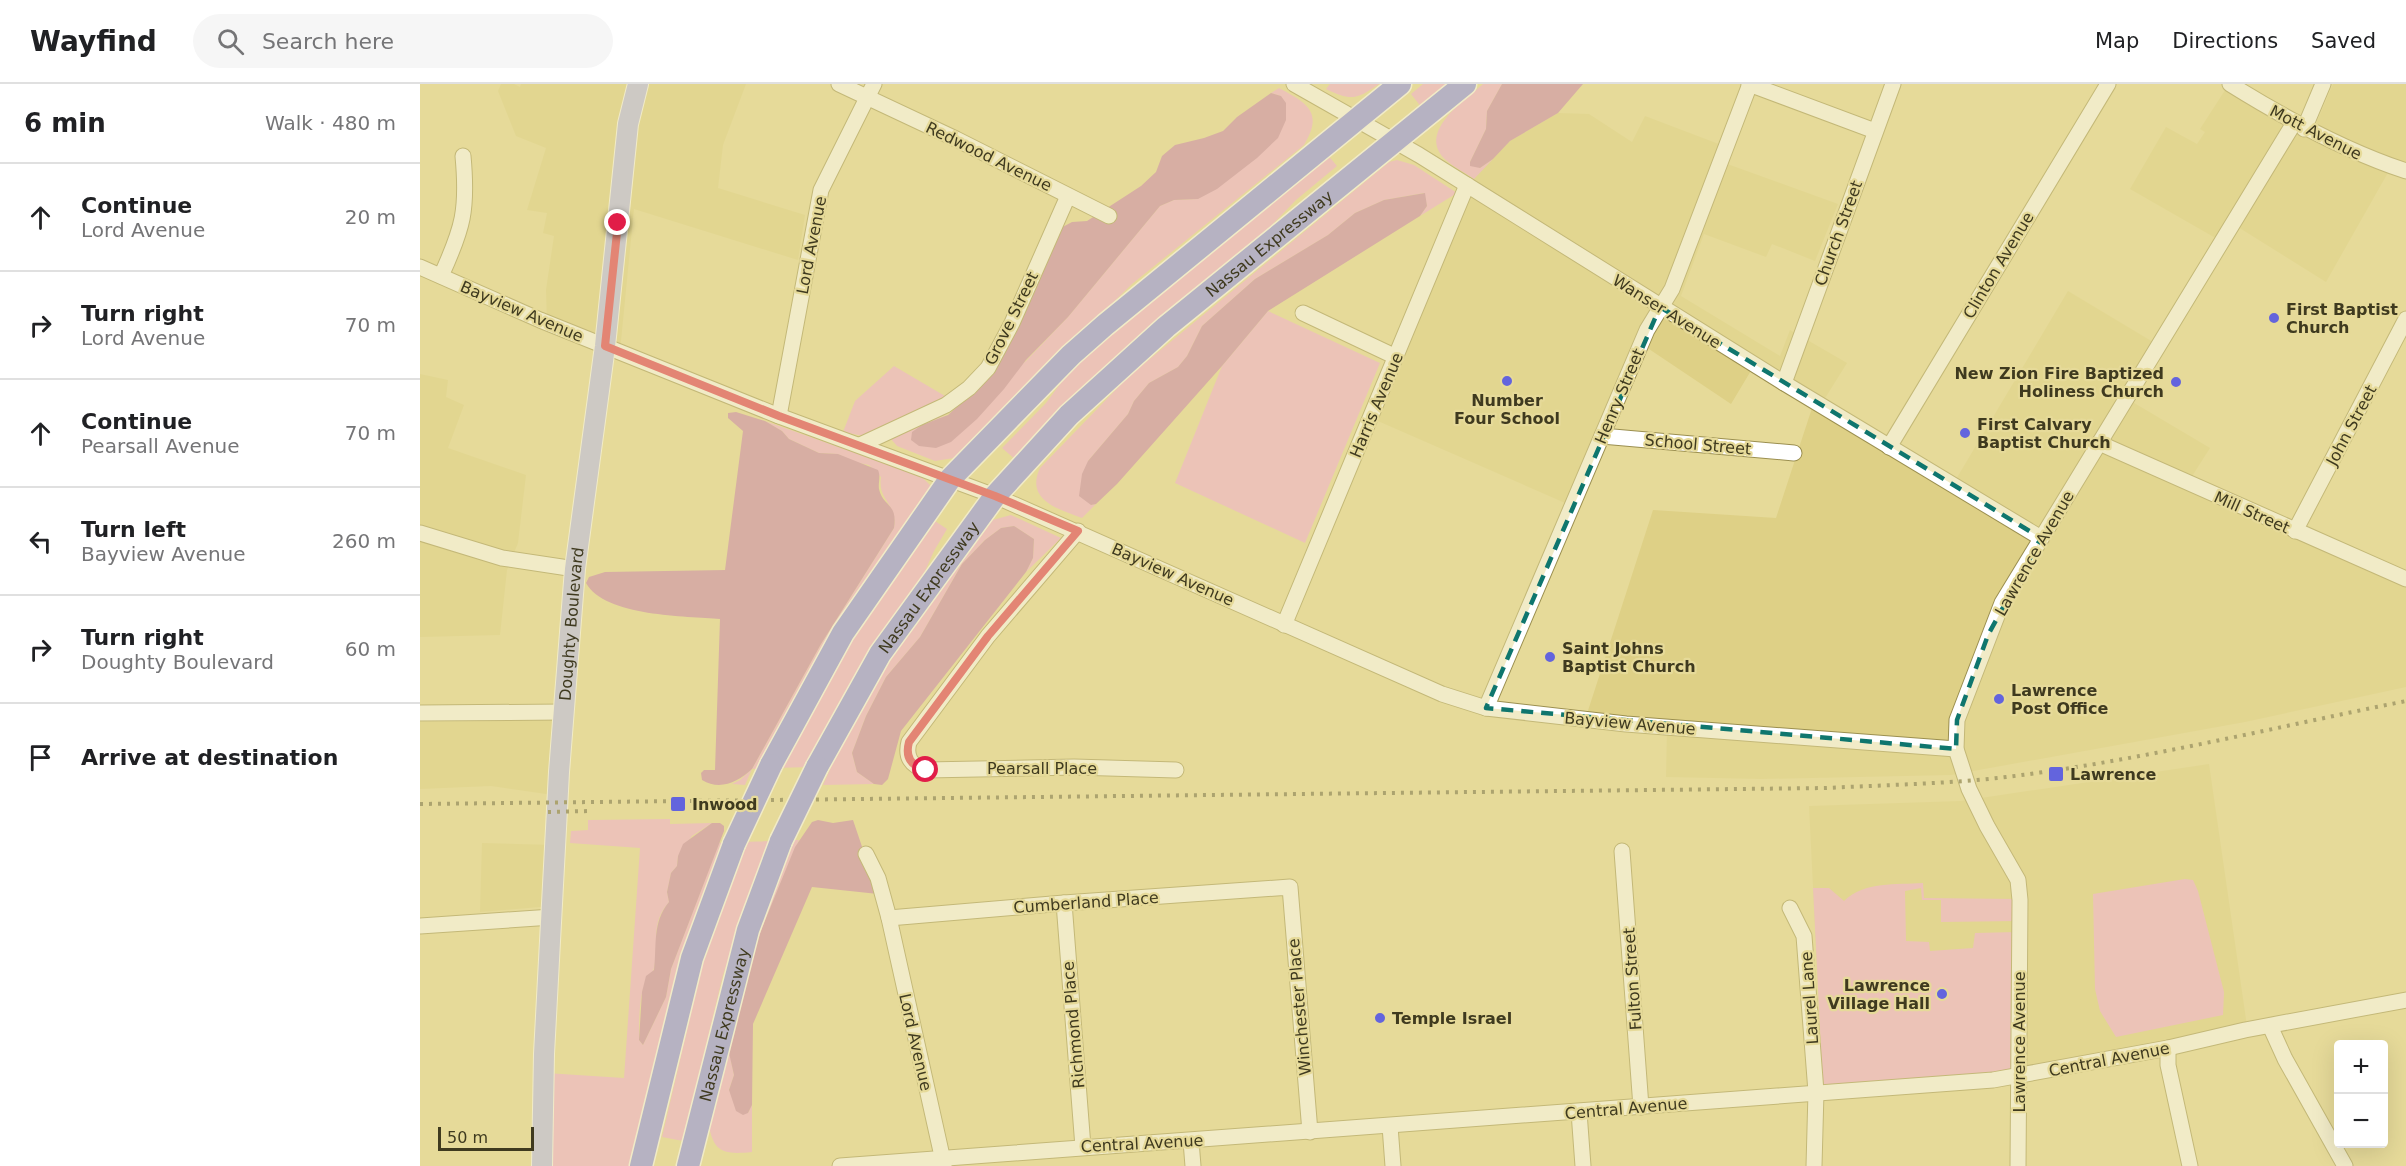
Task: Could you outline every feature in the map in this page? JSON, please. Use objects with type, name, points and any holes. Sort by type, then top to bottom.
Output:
[{"type":"highway","points":[[641,1166],[692,958],[734,844],[771,765],[843,633],[950,479],[1096,332],[1400,84]]},
{"type":"highway","name":"Nassau Expressway","points":[[688,1166],[748,930],[781,842],[817,767],[880,654],[995,496],[1069,415],[1132,356],[1465,84]]},
{"type":"main road","name":"Doughty Boulevard","points":[[542,1166],[544,1054],[564,712],[575,569],[605,346],[628,124],[638,84]]},
{"type":"street","name":"Redwood Avenue","points":[[839,84],[871,91],[1109,216]]},
{"type":"street","name":"Wanser Avenue","points":[[1294,84],[1395,141],[1660,307],[2041,538]]},
{"type":"street","points":[[1749,84],[1875,131]]},
{"type":"street","name":"Henry Street","points":[[1486,708],[1647,330],[1672,290],[1749,84]]},
{"type":"street","name":"Church Street","points":[[1784,383],[1893,84]]},
{"type":"street","name":"Clinton Avenue","points":[[1889,447],[2108,84]]},
{"type":"street","name":"Mott Avenue","points":[[2230,84],[2299,126],[2369,158],[2406,171]]},
{"type":"street","name":"Lawrence Avenue","points":[[2018,1166],[2020,900],[2018,880],[1972,795],[1956,749],[1957,720],[2002,603],[2323,84]]},
{"type":"street","name":"Lord Avenue","points":[[779,416],[821,190],[871,91]]},
{"type":"street","points":[[441,276],[464,220],[466,189],[463,156]]},
{"type":"street","name":"Harris Avenue","points":[[1284,625],[1467,185]]},
{"type":"street","name":"Grove Street","points":[[860,445],[946,405],[969,388],[987,368],[1012,323],[1068,196]]},
{"type":"street","name":"Bayview Avenue","points":[[420,267],[605,346],[779,416],[995,496],[1442,694],[1486,708],[1626,724],[1956,749]]},
{"type":"street","points":[[1303,313],[1396,357]]},
{"type":"street","name":"John Street","points":[[2295,531],[2406,319]]},
{"type":"street","name":"School Street","points":[[1602,436],[1794,453]]},
{"type":"street","name":"Mill Street","points":[[2099,443],[2406,579]]},
{"type":"street","name":"Pearsall Place","points":[[1078,531],[993,629],[909,742],[910,762],[917,768],[926,770],[1074,767],[1176,770]]},
{"type":"street","points":[[420,533],[502,558],[575,569]]},
{"type":"street","points":[[420,713],[564,712]]},
{"type":"street","name":"Fulton Street","points":[[1622,851],[1641,1107]]},
{"type":"street","name":"Lord Avenue","points":[[866,854],[878,878],[889,918],[943,1162]]},
{"type":"street","name":"Winchester Place","points":[[1284,888],[1290,887],[1310,1132]]},
{"type":"street","name":"Cumberland Place","points":[[889,918],[1284,888]]},
{"type":"street","name":"Richmond Place","points":[[1064,903],[1083,1147]]},
{"type":"street","name":"Laurel Lane","points":[[1790,908],[1804,936],[1816,1092],[1814,1166]]},
{"type":"street","points":[[420,926],[552,917]]},
{"type":"street","name":"Central Avenue","points":[[840,1166],[943,1162],[1083,1147],[1579,1112],[2018,1077],[2406,1000]]},
{"type":"street","points":[[2270,1026],[2285,1059],[2345,1166]]},
{"type":"street","points":[[2168,1048],[2168,1065],[2190,1166]]},
{"type":"street","points":[[1579,1112],[1584,1166]]},
{"type":"street","points":[[1390,1126],[1393,1166]]},
{"type":"street","points":[[1191,1141],[1194,1166]]},
{"type":"highlighted area","points":[[1660,307],[2041,538],[1988,635],[1957,720],[1956,749],[1486,708]]},
{"type":"shaded area","points":[[501,84],[514,84],[520,87],[521,84],[746,84],[723,145],[718,188],[805,215],[798,260],[634,209],[620,351],[547,321],[546,290],[554,236],[543,233],[547,213],[527,210],[546,148],[516,136],[498,91]]},
{"type":"shaded area","points":[[1330,84],[1379,84],[1359,96],[1348,97],[1326,89]]},
{"type":"shaded area","points":[[1423,84],[1452,84],[1422,108],[1411,94]]},
{"type":"shaded area","points":[[1483,84],[1502,84],[1487,111],[1486,129],[1470,162],[1480,168],[1493,159],[1474,179],[1447,161],[1439,150],[1436,140],[1439,129],[1446,118]]},
{"type":"shaded area","points":[[1502,84],[1583,84],[1558,113],[1510,141],[1493,159],[1480,168],[1470,166],[1486,129],[1487,111]]},
{"type":"shaded area","points":[[2229,84],[2315,126],[2333,84],[2406,84],[2406,165],[2394,162],[2326,282],[2230,222],[2219,240],[2130,189],[2166,127],[2197,144],[2205,132],[2200,129]]},
{"type":"shaded area","points":[[1279,88],[1304,104],[1312,116],[1310,134],[1304,145],[1132,284],[954,458],[935,461],[897,446],[891,439],[918,424],[948,415],[922,425],[919,446],[1026,361],[1068,317],[1160,206],[1174,200],[1198,199],[1281,96],[1271,93]]},
{"type":"shaded area","points":[[1271,93],[1281,96],[1286,103],[1286,120],[1278,138],[1257,158],[1217,189],[1198,199],[1174,200],[1160,206],[1068,317],[1026,360],[977,419],[951,442],[936,448],[919,446],[911,440],[912,432],[922,425],[948,415],[982,384],[1057,230],[1072,222],[1087,221],[1141,186],[1156,172],[1162,156],[1175,145],[1223,131],[1237,117]]},
{"type":"shaded area","points":[[1558,113],[1589,114],[1632,142],[1645,116],[1724,146],[1719,161],[1838,204],[1815,261],[1772,244],[1766,257],[1704,234],[1681,296],[1780,356],[1790,330],[1847,363],[1822,403],[1952,486],[2068,291],[2153,342],[2119,394],[2210,448],[2189,481],[2406,579],[2406,687],[2245,722],[1951,775],[1762,779],[1666,777],[1667,729],[1584,723],[1653,510],[1776,518],[1814,402],[1755,364],[1731,404],[1643,345],[1572,506],[1371,418],[1467,185],[1510,141]]},
{"type":"shaded area","points":[[1327,154],[1337,166],[1296,200],[1267,230],[1161,320],[1016,460],[1002,448],[1046,403],[1066,376],[1132,312]]},
{"type":"shaded area","points":[[1397,160],[1414,165],[1457,193],[1420,216],[1427,206],[1424,193],[1384,200],[1355,213],[1328,235],[1255,279],[1202,326],[1187,356],[1178,367],[1149,383],[1134,401],[1128,414],[1088,461],[1091,505],[1096,504],[1082,518],[1054,507],[1040,496],[1037,479],[1040,468],[1129,376],[1389,162]]},
{"type":"shaded area","points":[[1425,193],[1427,206],[1420,216],[1268,311],[1117,484],[1096,504],[1091,505],[1079,496],[1082,474],[1088,461],[1128,414],[1134,401],[1149,383],[1178,367],[1187,356],[1202,326],[1255,279],[1328,235],[1355,213],[1384,200]]},
{"type":"shaded area","points":[[1268,311],[1380,363],[1305,543],[1175,483],[1222,366]]},
{"type":"shaded area","points":[[894,366],[945,396],[876,432],[863,436],[843,432],[855,401]]},
{"type":"shaded area","points":[[420,374],[448,380],[446,397],[464,405],[448,448],[526,475],[518,543],[507,570],[500,635],[420,637]]},
{"type":"shaded area","points":[[736,412],[765,421],[782,431],[789,439],[819,453],[838,454],[878,470],[881,495],[892,509],[895,520],[894,528],[821,644],[752,769],[735,781],[715,785],[702,780],[701,773],[704,770],[715,770],[720,619],[648,613],[628,609],[610,603],[596,594],[586,583],[589,577],[605,572],[725,570],[743,431],[728,418],[728,413]]},
{"type":"shaded area","points":[[765,421],[921,476],[933,491],[767,768],[752,769],[821,644],[894,528],[893,513],[882,491],[881,477],[869,465],[854,462],[838,454],[819,453],[789,439],[782,431]]},
{"type":"shaded area","points":[[1011,515],[1061,538],[1026,572],[1033,558],[1034,539],[1014,526],[1001,528],[985,540],[962,564],[920,637],[886,677],[866,716],[852,753],[857,772],[874,784],[823,785],[868,685],[985,522]]},
{"type":"shaded area","points":[[932,519],[947,529],[921,580],[812,767],[774,768],[846,634]]},
{"type":"shaded area","points":[[1014,526],[1034,539],[1033,558],[1026,572],[901,731],[888,779],[882,785],[874,784],[857,772],[852,753],[866,716],[886,677],[920,637],[962,564],[985,540],[1001,528]]},
{"type":"shaded area","points":[[555,720],[553,795],[491,786],[420,789],[420,722]]},
{"type":"shaded area","points":[[2209,764],[2247,1026],[2013,1074],[1823,1089],[1809,806],[1961,801]]},
{"type":"shaded area","points":[[752,769],[745,785],[732,784],[740,780]]},
{"type":"shaded area","points":[[670,819],[670,824],[712,823],[692,836],[678,856],[677,866],[671,873],[667,892],[669,902],[657,926],[654,968],[641,999],[639,1040],[643,1045],[666,997],[671,969],[719,843],[733,842],[631,1166],[544,1166],[546,1073],[624,1078],[640,848],[570,843],[571,831],[588,830],[588,820]]},
{"type":"shaded area","points":[[818,820],[833,823],[853,820],[878,894],[812,887],[753,1024],[752,1105],[748,1113],[743,1115],[736,1111],[729,1090],[734,1075],[727,1044],[729,1025],[762,928],[795,847],[812,822]]},
{"type":"shaded area","points":[[712,823],[720,823],[724,826],[724,831],[671,969],[666,997],[643,1045],[639,1040],[642,992],[646,976],[654,970],[656,934],[660,918],[669,902],[667,892],[671,873],[677,866],[683,844]]},
{"type":"shaded area","points":[[790,840],[799,840],[762,928],[731,1061],[734,1075],[729,1090],[748,1113],[752,1105],[752,1152],[726,1152],[716,1145],[708,1121],[762,918]]},
{"type":"shaded area","points":[[773,841],[723,975],[683,1141],[662,1137],[708,940],[743,842]]},
{"type":"shaded area","points":[[482,843],[554,845],[551,906],[480,912]]},
{"type":"shaded area","points":[[2185,879],[2193,880],[2198,891],[2224,992],[2223,1015],[2116,1037],[2100,1011],[2095,989],[2093,894]]},
{"type":"shaded area","points":[[1923,883],[1924,898],[2018,899],[2017,921],[1941,922],[1941,900],[1922,900],[1921,888],[1905,891],[1906,941],[1929,942],[1930,951],[1973,948],[1975,933],[2018,932],[2016,1073],[1823,1089],[1813,888],[1829,888],[1844,901],[1861,890],[1871,887]]},
{"type":"railway","points":[[420,804],[1826,788],[1934,783],[1998,778],[2101,763],[2406,701]]},
{"type":"railway","points":[[548,812],[590,811]]},
{"type":"place","name":"First Baptist Church","points":[[2274,318]]},
{"type":"place","name":"Number Four School","points":[[1507,381]]},
{"type":"place","name":"New Zion Fire Baptized Holiness Church","points":[[2176,382]]},
{"type":"place","name":"First Calvary Baptist Church","points":[[1965,433]]},
{"type":"place","name":"Saint Johns Baptist Church","points":[[1550,657]]},
{"type":"place","name":"Lawrence Post Office","points":[[1999,699]]},
{"type":"place","name":"Lawrence","points":[[2056,774]]},
{"type":"place","name":"Inwood","points":[[678,804]]},
{"type":"place","name":"Lawrence Village Hall","points":[[1942,994]]},
{"type":"place","name":"Temple Israel","points":[[1380,1018]]},
{"type":"route","points":[[618,223],[605,346],[779,416],[995,496],[1078,531],[988,636],[909,742],[907,748],[910,762],[917,768],[926,770]]}]
